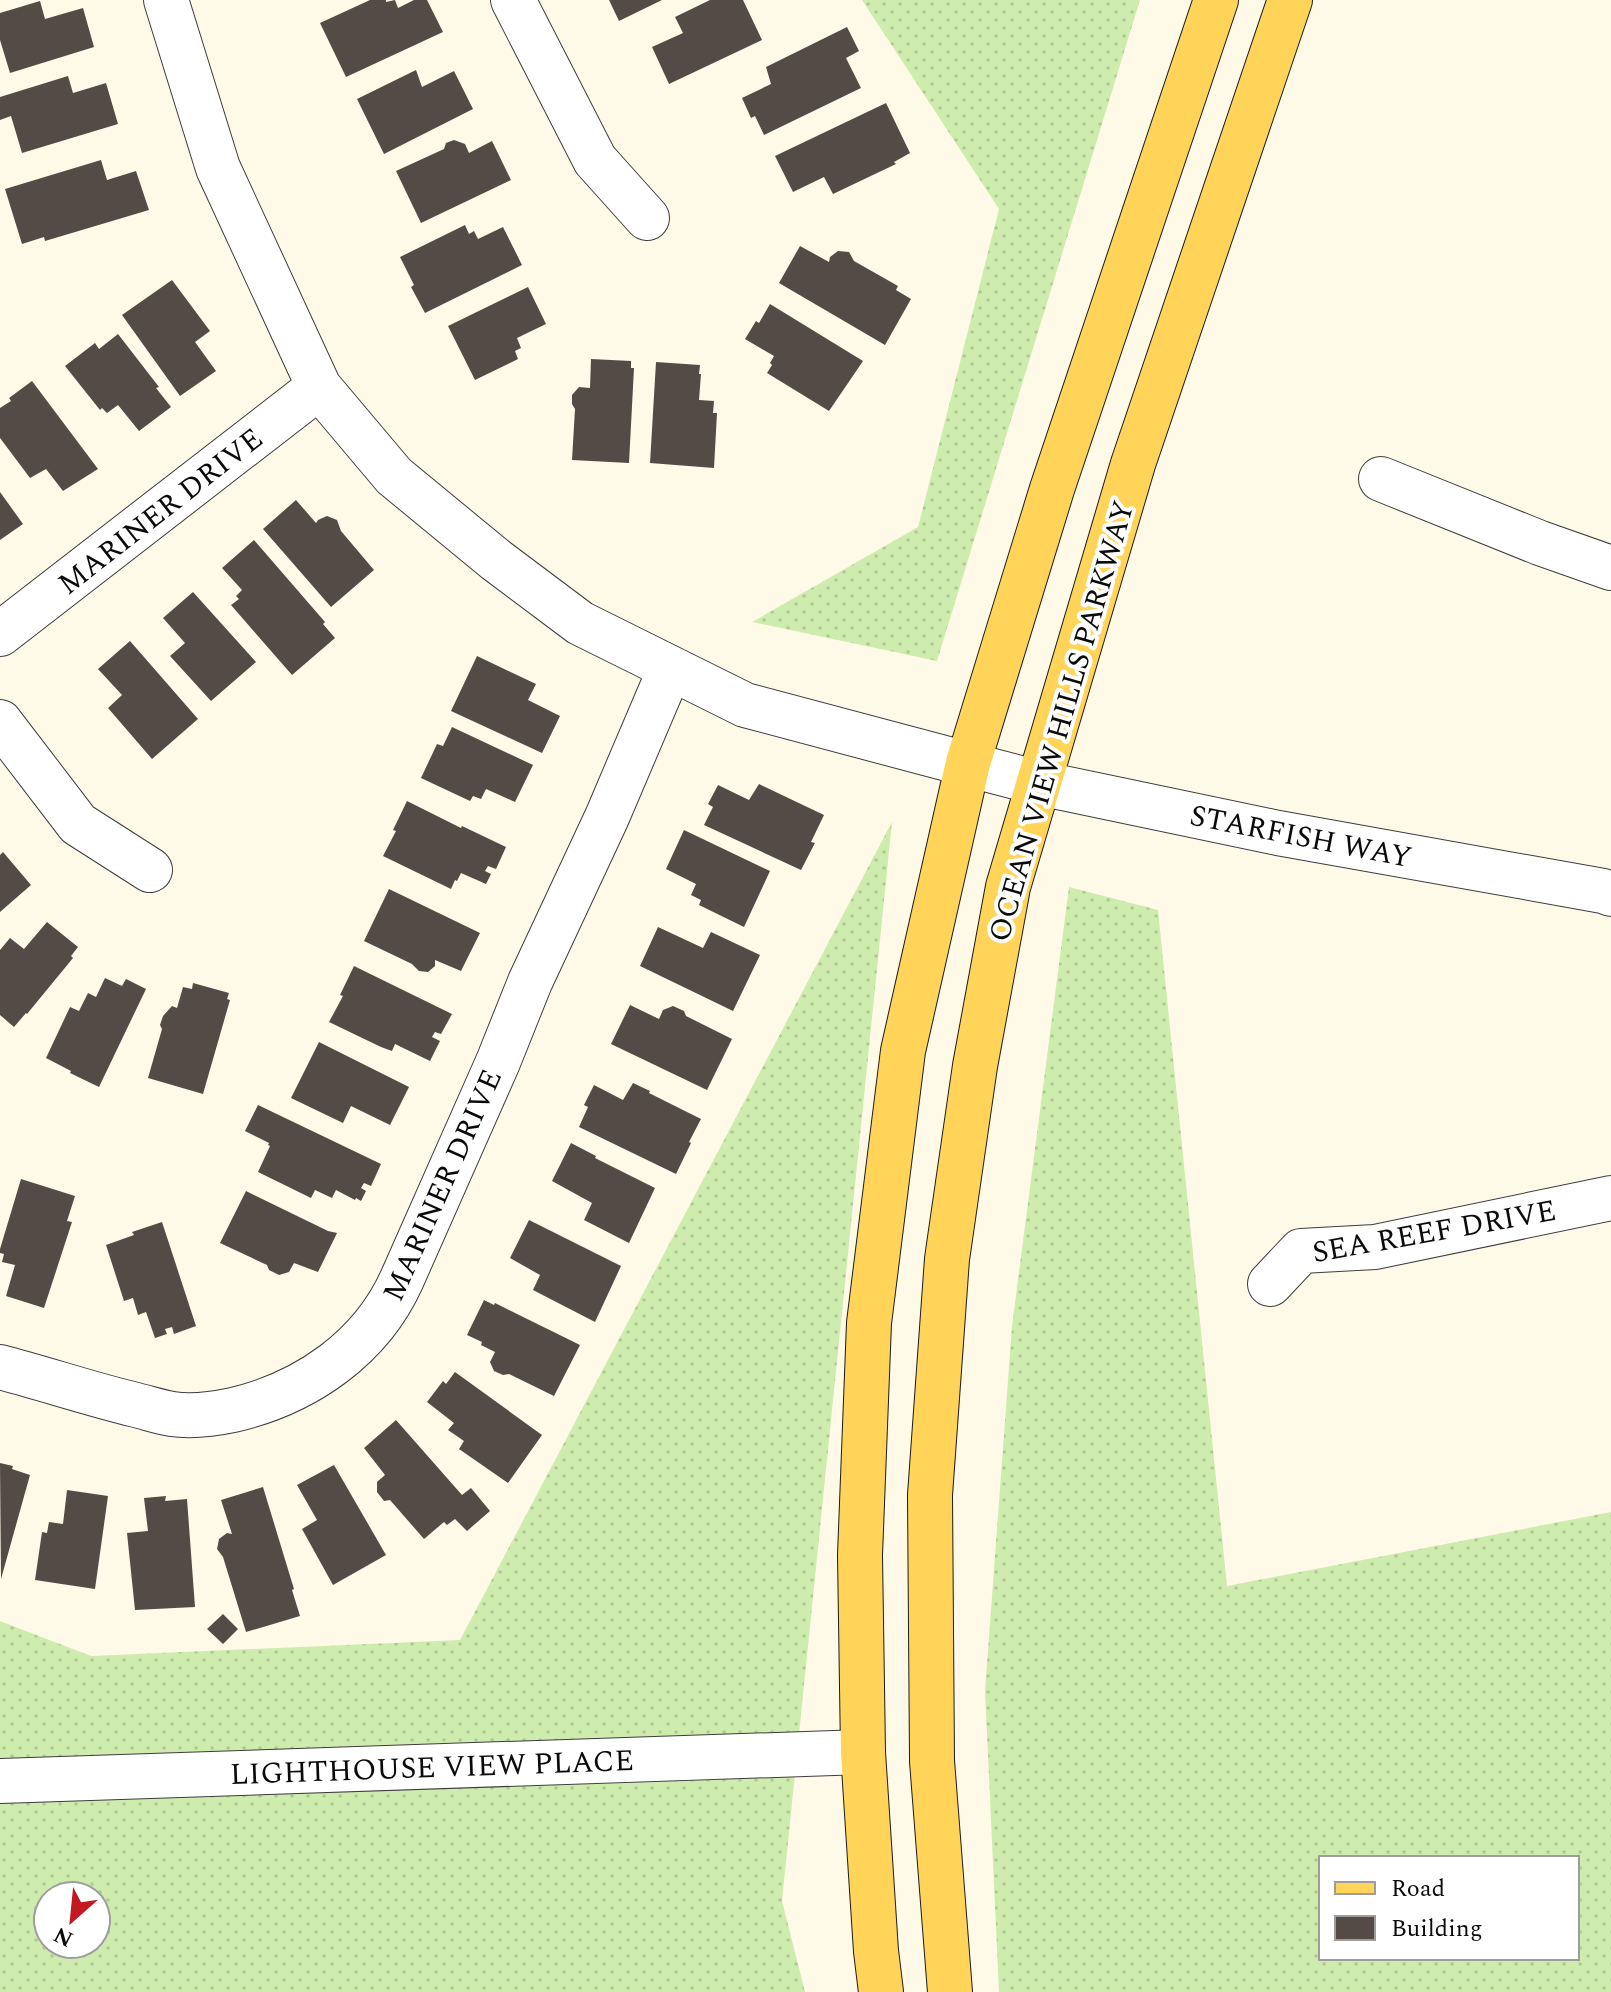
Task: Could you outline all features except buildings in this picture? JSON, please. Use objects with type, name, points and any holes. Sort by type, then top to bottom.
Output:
[{"type":"main road","points":[[881,1992],[863,1752],[860,1555],[869,1323],[903,1051],[981,767],[1052,489],[1216,0]]},
{"type":"main road","name":"OCEAN VIEW HILLS PARKWAY","points":[[950,1992],[932,1761],[930,1511],[947,1259],[975,1066],[1008,887],[1133,464],[1290,0]]},
{"type":"street","name":"STARFISH WAY","points":[[166,0],[218,168],[319,387],[394,476],[496,560],[580,623],[745,705],[1039,783],[1278,833],[1611,894]]},
{"type":"street","points":[[513,0],[595,160],[647,218]]},
{"type":"street","name":"MARINER DRIVE","points":[[0,634],[319,387]]},
{"type":"street","points":[[1381,479],[1611,568]]},
{"type":"street","name":"MARINER DRIVE","points":[[0,1367],[174,1414],[205,1414],[250,1406],[301,1386],[326,1371],[371,1329],[391,1302],[402,1279],[670,669]]},
{"type":"street","points":[[0,722],[78,824],[150,870]]},
{"type":"street","name":"SEA REEF DRIVE","points":[[1270,1284],[1301,1251],[1375,1247],[1611,1198]]},
{"type":"street","name":"LIGHTHOUSE VIEW PLACE","points":[[0,1781],[863,1752]]},
{"type":"green space","points":[[862,0],[1140,0],[937,661],[752,622],[918,527],[999,209]]},
{"type":"green space","points":[[892,822],[782,1901],[805,1992],[0,1992],[0,1621],[91,1656],[460,1640]]},
{"type":"green space","points":[[1069,887],[1158,910],[1227,1586],[1611,1512],[1611,1992],[999,1992],[985,1691],[1012,1326]]}]
